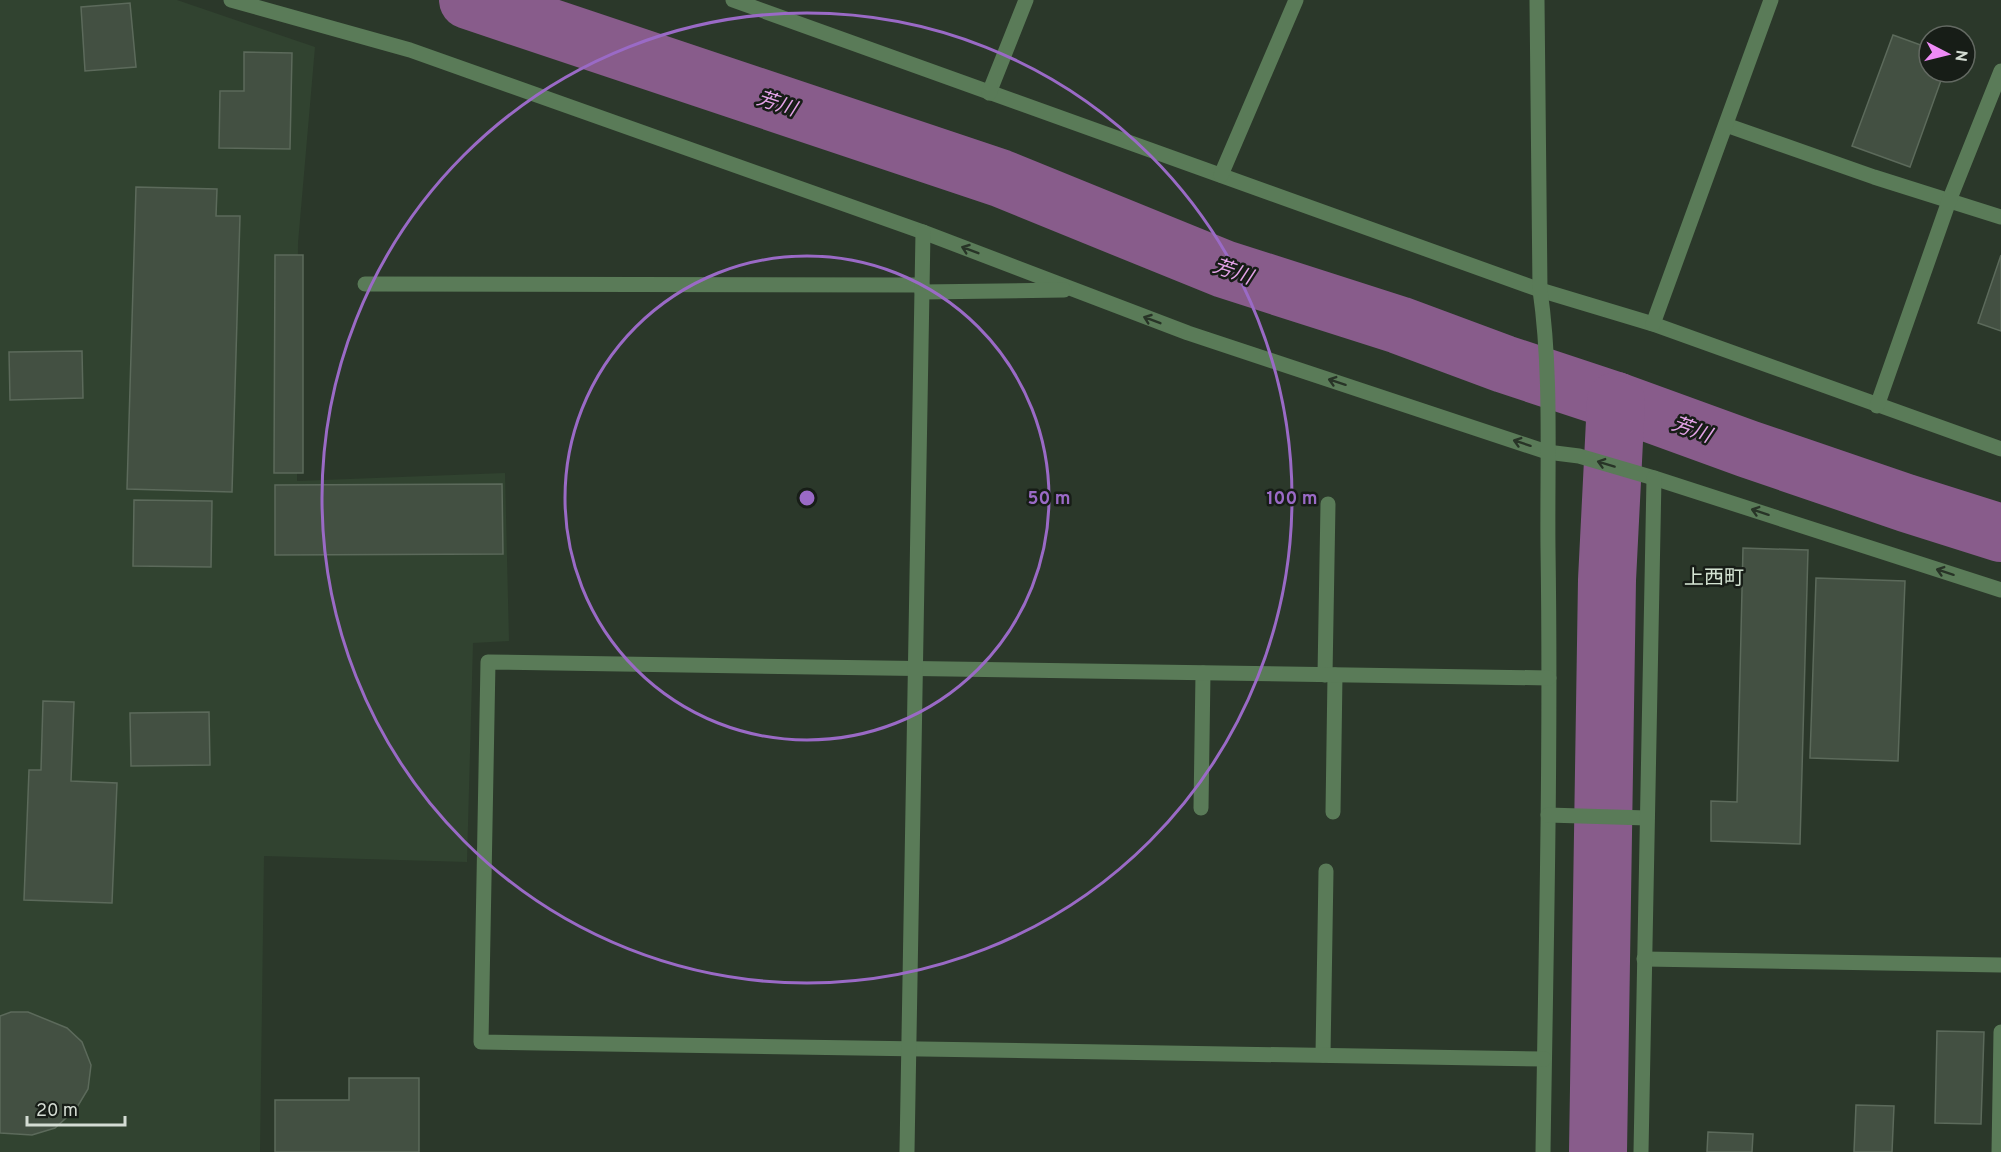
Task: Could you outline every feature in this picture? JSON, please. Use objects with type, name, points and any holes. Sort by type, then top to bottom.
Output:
[{"type":"street","points":[[231,0],[410,50],[922,232],[1188,333],[1547,452],[1579,456],[1654,478],[2001,590]]},
{"type":"street","points":[[733,0],[1540,290],[1653,324],[2001,449]]},
{"type":"street","points":[[989,93],[1026,0]]},
{"type":"street","points":[[1221,175],[1296,0]]},
{"type":"street","points":[[1537,0],[1540,290],[1544,318],[1548,432],[1549,678],[1543,1152]]},
{"type":"street","points":[[1653,324],[1771,0]]},
{"type":"street","points":[[1878,406],[1949,201],[2001,71]]},
{"type":"street","points":[[1726,125],[2001,218]]},
{"type":"street","points":[[907,1152],[922,232]]},
{"type":"street","points":[[365,284],[1073,290]]},
{"type":"street","points":[[1641,1152],[1654,478]]},
{"type":"street","points":[[1328,504],[1333,812]]},
{"type":"street","points":[[1544,1059],[481,1042],[488,662],[1549,678]]},
{"type":"street","points":[[1201,808],[1203,673]]},
{"type":"street","points":[[1548,815],[1647,818]]},
{"type":"street","points":[[1323,1055],[1326,871]]},
{"type":"street","points":[[1644,958],[2001,965]]},
{"type":"street","points":[[1999,1152],[2001,1032]]},
{"type":"shaded area","points":[[0,0],[177,0],[315,47],[298,243],[297,481],[505,473],[509,641],[473,643],[467,862],[264,856],[260,1152],[0,1152]]},
{"type":"building","points":[[130,3],[136,67],[85,71],[81,7]]},
{"type":"building","points":[[1893,35],[1917,44],[1917,84],[1940,84],[1910,167],[1852,146]]},
{"type":"building","points":[[244,52],[292,53],[290,149],[219,148],[220,91],[244,91]]},
{"type":"building","points":[[136,187],[217,189],[216,216],[240,216],[232,492],[127,489]]},
{"type":"building","points":[[275,255],[303,255],[303,473],[274,473]]},
{"type":"building","points":[[2001,255],[2001,331],[1978,323]]},
{"type":"building","points":[[82,351],[83,398],[10,400],[9,352]]},
{"type":"building","points":[[502,484],[503,554],[275,555],[275,485]]},
{"type":"building","points":[[134,500],[212,501],[211,567],[133,566]]},
{"type":"building","points":[[1743,548],[1808,550],[1800,844],[1711,841],[1711,801],[1737,802]]},
{"type":"building","points":[[1816,578],[1905,581],[1898,761],[1810,758]]},
{"type":"building","points":[[43,701],[74,702],[71,781],[117,783],[112,903],[24,900],[29,770],[41,770]]},
{"type":"building","points":[[209,712],[210,765],[131,766],[130,713]]},
{"type":"building","points":[[11,1012],[28,1012],[67,1028],[82,1042],[91,1065],[88,1089],[76,1109],[55,1128],[32,1135],[0,1133],[0,1016]]},
{"type":"building","points":[[1937,1031],[1984,1032],[1981,1124],[1935,1123]]},
{"type":"building","points":[[349,1078],[419,1078],[419,1152],[275,1152],[275,1100],[349,1100]]},
{"type":"building","points":[[1856,1105],[1894,1106],[1892,1152],[1854,1152]]},
{"type":"building","points":[[1708,1132],[1753,1134],[1752,1152],[1707,1152]]},
{"type":"waterway","name":"芳川","points":[[468,0],[1000,178],[1224,269],[1399,325],[1748,449],[2001,533]]},
{"type":"waterway","points":[[1598,1152],[1607,580],[1616,401]]},
{"type":"district","name":"上西町","points":[[1714,577]]}]
